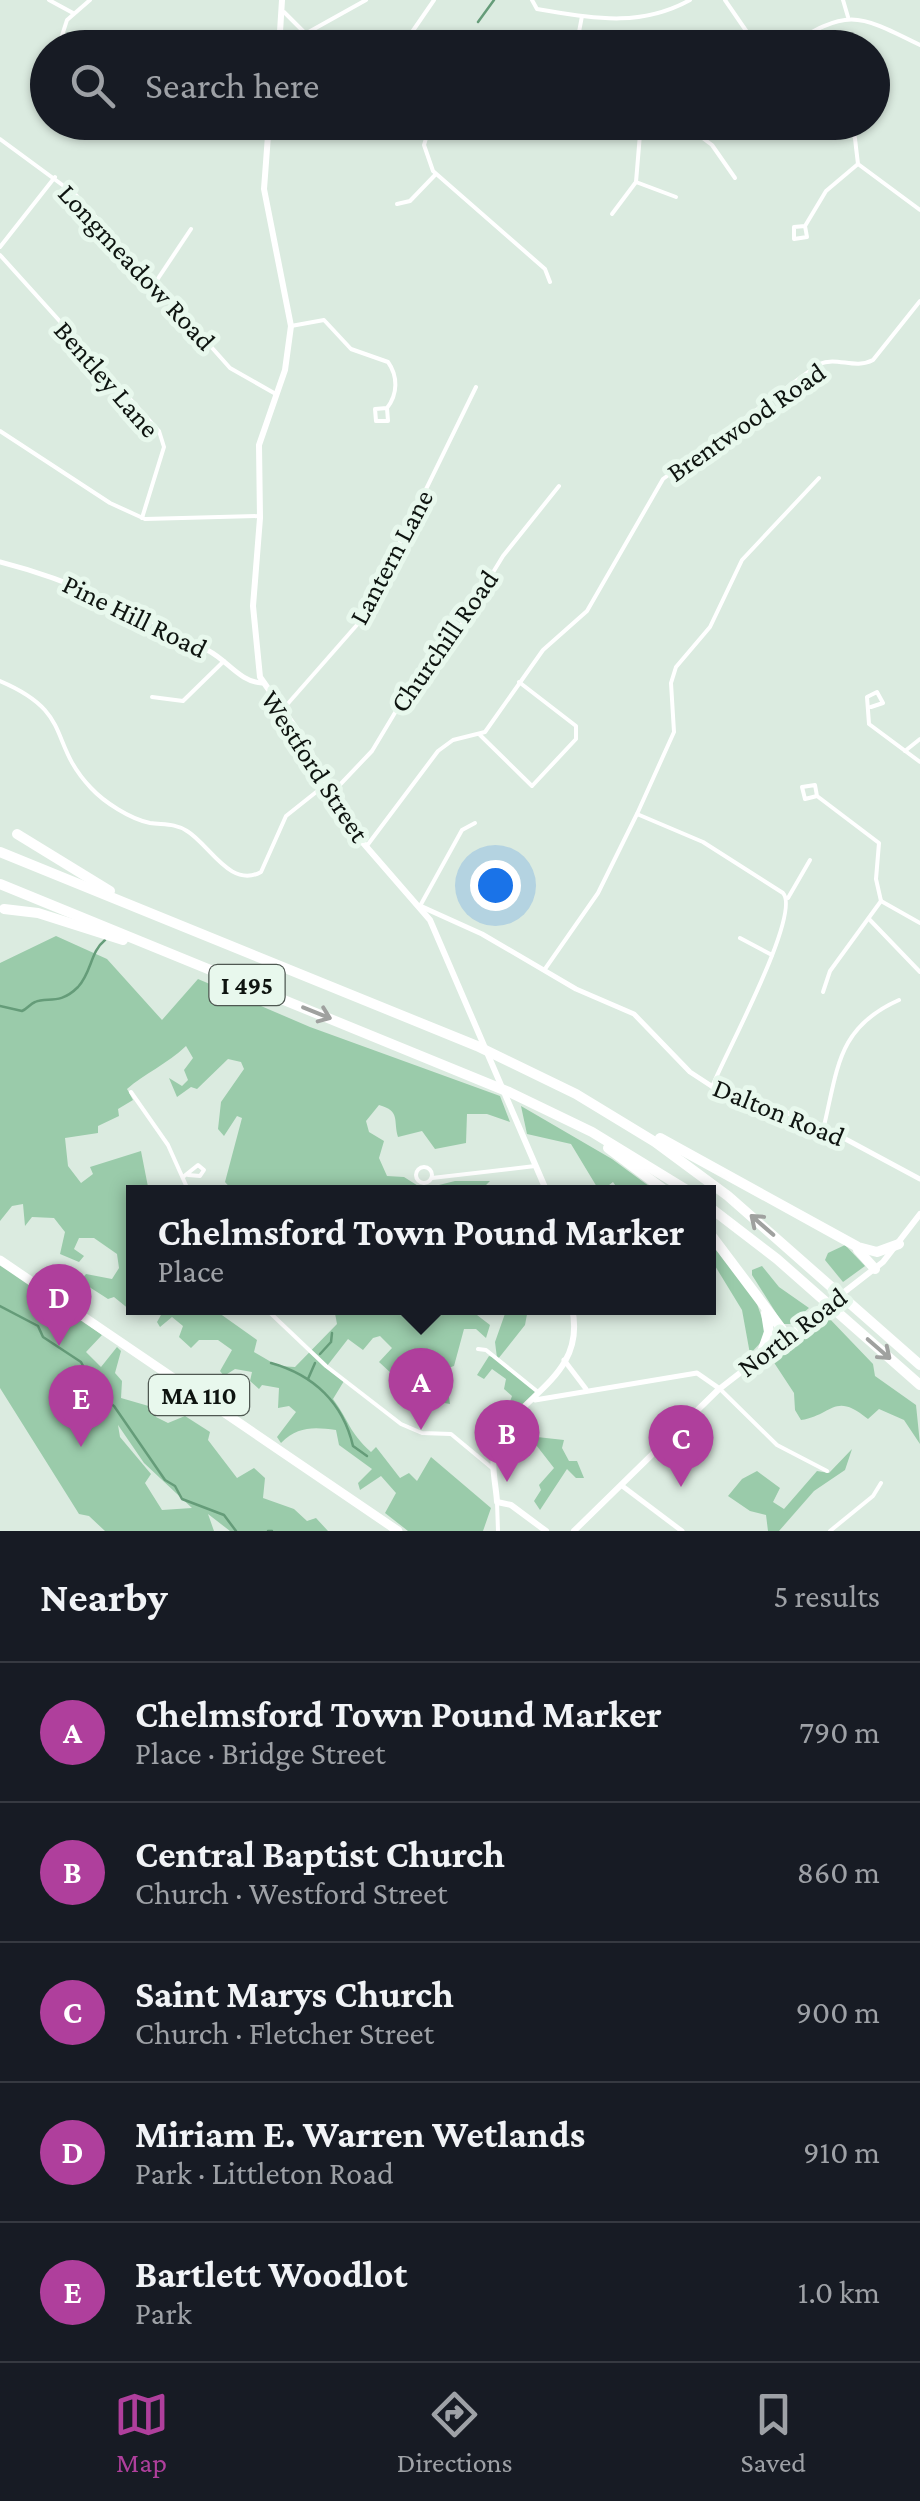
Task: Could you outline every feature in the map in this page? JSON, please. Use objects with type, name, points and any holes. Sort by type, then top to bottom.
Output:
[{"type":"highway","points":[[17,834],[71,870],[160,917]]},
{"type":"highway","name":"I 495","points":[[0,852],[477,1046],[576,1094],[655,1142],[713,1185]]},
{"type":"highway","name":"I 495","points":[[0,884],[553,1112],[678,1185]]},
{"type":"highway","points":[[4,910],[38,913],[195,965]]},
{"type":"highway","points":[[576,1094],[850,1243],[877,1252],[899,1244]]},
{"type":"highway","points":[[553,1112],[657,1185]]},
{"type":"highway","name":"I 495","points":[[716,1187],[920,1364]]},
{"type":"highway","points":[[716,1212],[777,1259],[920,1385]]},
{"type":"highway","points":[[716,1241],[788,1336]]},
{"type":"highway","points":[[850,1243],[875,1269]]},
{"type":"highway","points":[[757,1294],[770,1326],[761,1355]]},
{"type":"main road","points":[[282,0],[282,30]]},
{"type":"main road","name":"Westford Street","points":[[267,140],[264,189],[292,326],[285,370],[259,446],[260,516],[253,606],[262,683],[304,740],[330,796],[366,847],[420,906],[433,927],[544,1185]]},
{"type":"main road","name":"North Road","points":[[574,1531],[720,1389],[875,1269],[920,1215]]},
{"type":"main road","name":"MA 110","points":[[0,1260],[398,1531]]},
{"type":"main road","points":[[546,1531],[497,1502],[496,1447],[508,1425],[538,1397],[564,1360],[574,1333],[573,1315]]},
{"type":"street","points":[[48,0],[73,13]]},
{"type":"street","points":[[66,30],[73,13],[90,0]]},
{"type":"street","points":[[313,30],[366,0]]},
{"type":"street","points":[[413,30],[434,0]]},
{"type":"street","points":[[532,0],[538,10],[629,20],[657,16],[690,0]]},
{"type":"street","points":[[725,0],[746,30]]},
{"type":"street","points":[[843,0],[848,17]]},
{"type":"street","points":[[284,12],[302,30]]},
{"type":"street","points":[[579,30],[582,16]]},
{"type":"street","points":[[812,30],[848,17],[883,30]]},
{"type":"street","points":[[890,33],[920,44]]},
{"type":"street","name":"Longmeadow Road","points":[[0,139],[76,195],[230,368],[274,393]]},
{"type":"street","points":[[426,140],[435,175],[545,269],[550,282]]},
{"type":"street","points":[[612,214],[636,182],[640,140]]},
{"type":"street","points":[[704,140],[735,178]]},
{"type":"street","points":[[854,140],[858,164],[920,210]]},
{"type":"street","points":[[804,226],[830,188],[858,164]]},
{"type":"street","points":[[397,204],[410,201],[435,175]]},
{"type":"street","points":[[0,247],[55,177]]},
{"type":"street","points":[[636,182],[676,197]]},
{"type":"street","points":[[155,283],[190,229]]},
{"type":"street","name":"Bentley Lane","points":[[0,256],[164,439],[142,518]]},
{"type":"street","name":"Brentwood Road","points":[[366,847],[441,748],[457,738],[480,735],[550,642],[588,608],[667,475],[819,364],[836,360],[862,365],[873,360],[920,301]]},
{"type":"street","points":[[292,326],[324,320],[350,350],[388,362],[395,388],[387,408]]},
{"type":"street","name":"Lantern Lane","points":[[281,712],[364,618],[476,388]]},
{"type":"street","points":[[0,431],[142,518],[260,516]]},
{"type":"street","points":[[545,969],[598,893],[674,732],[671,683],[676,667],[710,627],[742,560],[820,478]]},
{"type":"street","name":"Churchill Road","points":[[330,796],[372,751],[408,690],[448,646],[503,556],[559,486]]},
{"type":"street","name":"Pine Hill Road","points":[[0,562],[88,589],[224,660],[248,681],[262,683]]},
{"type":"street","points":[[152,697],[183,701],[224,660]]},
{"type":"street","points":[[0,680],[32,695],[46,708],[94,791],[142,821],[186,830],[214,858],[238,874],[252,876],[262,872],[286,816],[325,785]]},
{"type":"street","points":[[480,735],[532,786],[576,739],[574,725],[519,682]]},
{"type":"street","points":[[871,708],[869,724],[920,762]]},
{"type":"street","points":[[905,752],[920,739]]},
{"type":"street","points":[[817,796],[879,842],[876,878],[881,901],[830,970],[823,992]]},
{"type":"street","points":[[637,814],[703,842],[788,898]]},
{"type":"street","points":[[420,906],[462,830],[475,824]]},
{"type":"street","points":[[712,1087],[772,955],[788,898],[810,860]]},
{"type":"street","points":[[881,901],[920,923]]},
{"type":"street","name":"Dalton Road","points":[[420,906],[545,969],[576,989],[634,1014],[686,1068],[712,1087],[824,1126],[919,1179]]},
{"type":"street","points":[[433,927],[444,917]]},
{"type":"street","points":[[869,918],[920,972]]},
{"type":"street","points":[[740,938],[772,955]]},
{"type":"street","points":[[824,1126],[851,1034],[863,1019],[899,1000]]},
{"type":"street","points":[[131,1092],[168,1146],[188,1185]]},
{"type":"street","points":[[432,1178],[535,1166]]},
{"type":"street","points":[[273,1315],[326,1366],[402,1424],[422,1433],[451,1434],[480,1454],[494,1470]]},
{"type":"street","points":[[478,1349],[486,1350],[538,1397],[697,1373],[720,1389],[777,1445],[826,1471]]},
{"type":"street","points":[[564,1360],[586,1389]]},
{"type":"street","points":[[480,1454],[496,1447]]},
{"type":"street","points":[[830,1531],[872,1496],[881,1482]]},
{"type":"street","points":[[621,1485],[682,1531]]},
{"type":"street","points":[[497,1502],[498,1531]]},
{"type":"green space","points":[[56,936],[107,959],[162,1020],[198,979],[310,1027],[500,1096],[510,1122],[487,1114],[467,1114],[466,1143],[435,1149],[422,1131],[398,1137],[395,1117],[379,1105],[366,1121],[369,1132],[384,1141],[379,1158],[387,1176],[404,1177],[417,1185],[228,1185],[225,1182],[242,1118],[237,1116],[224,1136],[218,1129],[221,1102],[244,1069],[241,1062],[228,1059],[197,1089],[191,1087],[177,1097],[169,1078],[182,1086],[188,1080],[184,1070],[193,1058],[186,1046],[127,1089],[133,1100],[118,1109],[119,1116],[98,1126],[98,1133],[65,1138],[68,1166],[81,1183],[93,1174],[90,1167],[141,1151],[148,1185],[126,1185],[126,1307],[80,1281],[86,1274],[112,1279],[119,1268],[117,1254],[94,1238],[79,1238],[74,1249],[84,1256],[79,1262],[60,1254],[65,1232],[54,1218],[32,1217],[25,1226],[23,1204],[12,1206],[0,1221],[0,963]]},
{"type":"green space","points":[[521,1106],[612,1159],[647,1185],[596,1185],[571,1144],[527,1134]]},
{"type":"green space","points":[[455,1181],[490,1181],[486,1185],[439,1185]]},
{"type":"green space","points":[[845,1245],[865,1266],[843,1282],[825,1260],[828,1253]]},
{"type":"green space","points":[[716,1249],[756,1301],[765,1327],[763,1340],[750,1354],[742,1310],[716,1267]]},
{"type":"green space","points":[[0,1260],[102,1335],[86,1352],[101,1367],[117,1347],[121,1351],[115,1373],[122,1381],[121,1398],[152,1407],[156,1417],[168,1423],[185,1416],[210,1432],[208,1440],[237,1478],[254,1468],[265,1478],[263,1498],[294,1509],[307,1521],[316,1518],[328,1531],[230,1531],[208,1514],[214,1531],[105,1531],[89,1516],[79,1514],[0,1388]],"holes":[[[118,1425],[144,1463],[192,1508],[162,1510],[145,1483],[151,1474],[120,1437]]]},
{"type":"green space","points":[[762,1266],[779,1287],[809,1308],[790,1324],[783,1324],[752,1275],[752,1270]]},
{"type":"green space","points":[[161,1315],[222,1315],[257,1340],[254,1352],[278,1366],[295,1367],[337,1324],[335,1315],[477,1315],[490,1325],[486,1338],[476,1329],[464,1329],[454,1366],[445,1369],[450,1404],[444,1403],[439,1380],[424,1363],[408,1373],[404,1385],[379,1362],[392,1348],[380,1336],[363,1350],[348,1339],[327,1366],[344,1381],[333,1399],[363,1445],[371,1452],[376,1447],[400,1478],[409,1473],[417,1481],[431,1457],[491,1508],[483,1531],[408,1531],[385,1513],[396,1493],[381,1476],[360,1490],[358,1483],[372,1469],[339,1445],[336,1430],[307,1429],[281,1443],[277,1437],[296,1412],[289,1406],[278,1408],[279,1388],[262,1385],[259,1389],[250,1381],[252,1372],[235,1369],[224,1376],[220,1371],[232,1350],[218,1340],[199,1340],[191,1348],[179,1337],[183,1326],[172,1317],[160,1327],[157,1322]]},
{"type":"green space","points":[[505,1315],[527,1315],[525,1325],[498,1359],[540,1394],[507,1427],[499,1415],[507,1410],[512,1396],[504,1389],[506,1379],[492,1369],[484,1379],[477,1375],[489,1356],[497,1358],[495,1342]]},
{"type":"green space","points":[[827,1316],[873,1364],[875,1376],[916,1405],[920,1444],[904,1420],[879,1409],[868,1419],[840,1406],[801,1420],[795,1410],[794,1393],[771,1358]]},
{"type":"green space","points":[[537,1437],[564,1440],[562,1448],[569,1461],[577,1461],[584,1478],[576,1478],[567,1469],[540,1510],[534,1501],[541,1490],[539,1485],[554,1468],[533,1441]]},
{"type":"green space","points":[[852,1449],[845,1470],[814,1491],[779,1531],[768,1531],[766,1515],[750,1511],[728,1496],[742,1479],[757,1471],[780,1488],[773,1502],[784,1509],[817,1471],[829,1473]]},
{"type":"waterway","points":[[478,22],[494,0]]},
{"type":"waterway","points":[[0,1006],[22,1011],[40,1000],[59,999],[71,993],[83,981],[96,950],[105,940]]},
{"type":"waterway","points":[[0,1306],[38,1326],[43,1337],[81,1362],[99,1396],[114,1406],[182,1499],[224,1515],[236,1531]]},
{"type":"waterway","points":[[320,1354],[331,1342],[332,1333]]},
{"type":"waterway","points":[[271,1363],[301,1375],[324,1393],[342,1417],[353,1446],[367,1456]]},
{"type":"waterway","points":[[308,1379],[315,1363]]},
{"type":"place","name":"Miriam E. Warren Wetlands","points":[[59,1346]]},
{"type":"place","name":"Chelmsford Town Pound Marker","points":[[421,1430]]},
{"type":"place","name":"Bartlett Woodlot","points":[[81,1447]]},
{"type":"place","name":"Central Baptist Church","points":[[507,1482]]},
{"type":"place","name":"Saint Marys Church","points":[[681,1487]]}]
